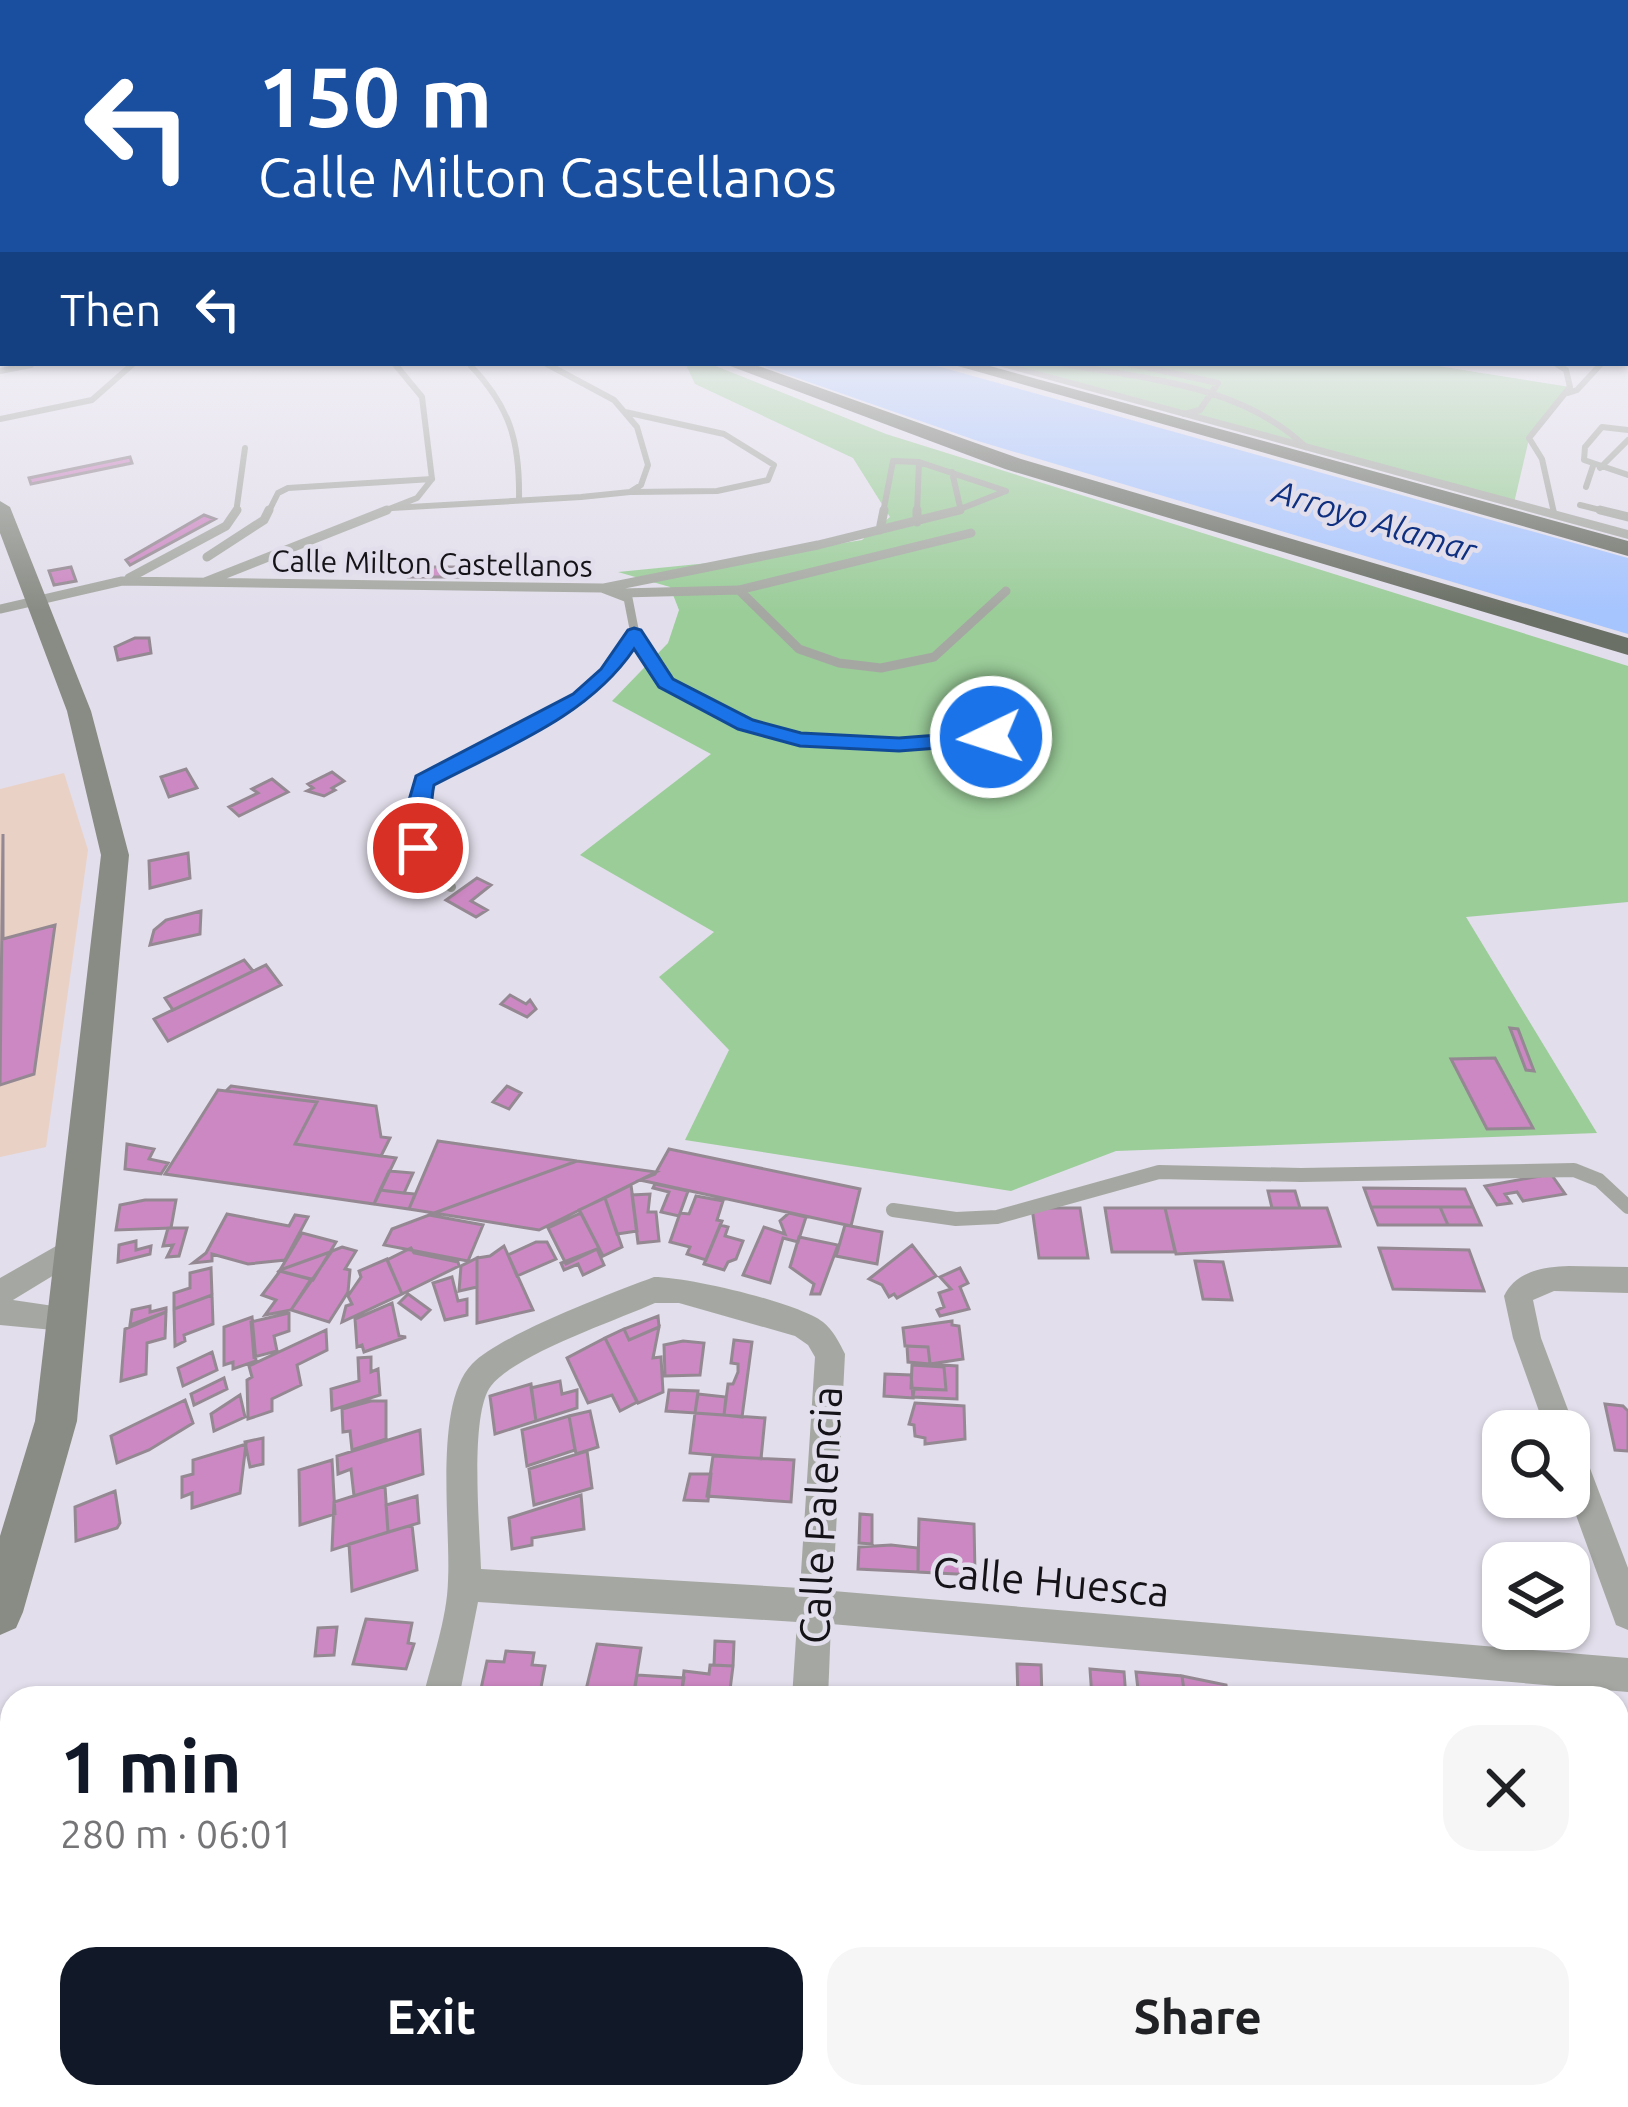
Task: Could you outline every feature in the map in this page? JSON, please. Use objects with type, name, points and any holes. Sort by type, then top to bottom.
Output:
[{"type":"highway","points":[[874,414],[1012,464],[1628,647]]},
{"type":"highway","points":[[1153,414],[1628,549]]},
{"type":"main road","points":[[0,507],[80,711],[115,855],[56,1421],[0,1612]]},
{"type":"street","points":[[1185,414],[1628,535]]},
{"type":"street","points":[[11,1299],[72,1249]]},
{"type":"street","points":[[1553,1410],[1527,1338],[1518,1296],[1525,1287],[1544,1279],[1628,1280]]},
{"type":"street","name":"Calle Palencia","points":[[465,1586],[462,1462],[468,1403],[477,1379],[494,1363],[623,1300],[654,1290],[679,1290],[754,1309],[818,1335],[830,1354],[811,1686]]},
{"type":"street","points":[[11,1299],[64,1318]]},
{"type":"street","points":[[1590,1510],[1628,1613]]},
{"type":"street","points":[[443,1686],[465,1586]]},
{"type":"street","name":"Calle Huesca","points":[[465,1586],[815,1606],[1628,1675]]},
{"type":"lane","points":[[198,584],[417,498],[432,479],[424,414]]},
{"type":"lane","points":[[507,414],[521,439],[519,500]]},
{"type":"lane","points":[[626,414],[637,427],[648,465],[641,485],[630,492]]},
{"type":"lane","points":[[392,508],[630,492],[703,495],[768,479],[774,465],[758,449],[729,434],[635,414]]},
{"type":"lane","points":[[1271,414],[1288,425],[1306,447]]},
{"type":"lane","points":[[1548,414],[1529,439],[1542,459],[1554,513]]},
{"type":"lane","points":[[1628,430],[1602,427],[1585,447],[1584,460],[1628,475]]},
{"type":"lane","points":[[1586,487],[1596,467],[1628,440]]},
{"type":"lane","points":[[122,581],[226,526],[236,516],[245,448]]},
{"type":"lane","points":[[602,588],[880,530],[917,522],[961,511],[1006,491],[919,462],[893,460],[880,530]]},
{"type":"lane","points":[[917,522],[919,462]]},
{"type":"lane","points":[[952,472],[961,511]]},
{"type":"lane","points":[[207,556],[264,520],[278,493],[288,488],[432,479]]},
{"type":"lane","points":[[1580,506],[1628,517]]},
{"type":"lane","points":[[615,593],[739,590],[971,533]]},
{"type":"lane","name":"Calle Milton Castellanos","points":[[0,609],[122,581],[602,588],[628,598],[634,634]]},
{"type":"lane","points":[[739,590],[799,649],[838,663],[881,668],[934,657],[1006,591]]},
{"type":"lane","points":[[451,887],[423,861],[418,848],[416,814],[424,781],[580,699],[608,674],[634,634],[666,683],[745,725],[800,739],[899,745],[991,737]]},
{"type":"lane","points":[[892,1210],[956,1219],[997,1217],[1160,1172],[1301,1175],[1574,1170],[1599,1180],[1628,1207]]},
{"type":"shaded area","points":[[64,773],[88,850],[46,1147],[0,1157],[0,789]]},
{"type":"green space","points":[[760,414],[837,414],[886,434],[1628,666],[1628,902],[1466,917],[1597,1133],[1116,1151],[1011,1191],[685,1140],[729,1050],[659,977],[714,932],[580,855],[711,754],[612,701],[668,643],[679,610],[670,587],[618,572],[739,560],[862,540],[890,517],[853,458]]},
{"type":"green space","points":[[1185,414],[1548,414],[1529,439],[1514,503]]},
{"type":"water","name":"Arroyo Alamar","points":[[901,414],[1111,414],[1628,558],[1628,634]]},
{"type":"building","points":[[130,457],[132,463],[31,484],[29,478]]},
{"type":"building","points":[[204,515],[215,519],[130,565],[126,560]]},
{"type":"building","points":[[71,567],[76,581],[54,585],[49,571]]},
{"type":"building","points":[[414,567],[467,567],[464,577],[409,577]]},
{"type":"building","points":[[149,638],[151,653],[118,660],[115,647]]},
{"type":"building","points":[[186,769],[197,788],[169,797],[161,777]]},
{"type":"building","points":[[332,772],[344,781],[332,788],[335,790],[324,796],[307,791],[313,788],[308,784]]},
{"type":"building","points":[[272,779],[288,792],[239,816],[229,807],[258,793],[252,789]]},
{"type":"building","points":[[3,834],[3,939],[55,925],[34,1074],[0,1085]]},
{"type":"building","points":[[188,853],[190,878],[150,888],[149,861]]},
{"type":"building","points":[[477,878],[491,885],[471,901],[487,910],[476,917],[446,900]]},
{"type":"building","points":[[201,911],[200,934],[150,945],[154,930],[166,920]]},
{"type":"building","points":[[244,960],[253,971],[173,1010],[165,998]]},
{"type":"building","points":[[266,965],[281,985],[168,1041],[154,1019]]},
{"type":"building","points":[[510,995],[526,1004],[530,1000],[536,1009],[527,1017],[501,1004]]},
{"type":"building","points":[[1510,1028],[1518,1029],[1534,1071],[1526,1070]]},
{"type":"building","points":[[1495,1058],[1533,1128],[1487,1129],[1451,1059]]},
{"type":"building","points":[[231,1086],[376,1106],[381,1137],[390,1138],[381,1156],[295,1144],[317,1102],[226,1091]]},
{"type":"building","points":[[507,1086],[521,1093],[509,1109],[493,1102]]},
{"type":"building","points":[[218,1090],[317,1102],[295,1144],[396,1158],[374,1204],[165,1174]]},
{"type":"building","points":[[438,1141],[577,1161],[434,1213],[409,1209]]},
{"type":"building","points":[[127,1144],[154,1149],[149,1159],[168,1163],[161,1174],[125,1169]]},
{"type":"building","points":[[669,1149],[860,1189],[851,1226],[640,1180],[655,1174]]},
{"type":"building","points":[[577,1161],[656,1172],[539,1230],[434,1213]]},
{"type":"building","points":[[389,1171],[413,1173],[404,1193],[380,1190]]},
{"type":"building","points":[[1551,1174],[1565,1194],[1523,1201],[1517,1192],[1505,1194],[1511,1203],[1497,1205],[1485,1186]]},
{"type":"building","points":[[655,1184],[688,1191],[679,1216],[661,1212],[669,1192],[653,1188]]},
{"type":"building","points":[[631,1185],[637,1231],[617,1234],[605,1198]]},
{"type":"building","points":[[1364,1188],[1465,1189],[1473,1207],[1371,1207]]},
{"type":"building","points":[[380,1190],[415,1194],[409,1209],[374,1204]]},
{"type":"building","points":[[1268,1191],[1295,1191],[1300,1208],[1272,1208]]},
{"type":"building","points":[[650,1194],[648,1212],[656,1212],[659,1241],[638,1243],[632,1195]]},
{"type":"building","points":[[696,1196],[723,1201],[717,1220],[722,1221],[706,1260],[687,1254],[690,1247],[670,1242],[680,1213],[689,1214]]},
{"type":"building","points":[[605,1198],[622,1247],[603,1256],[579,1210]]},
{"type":"building","points":[[176,1200],[171,1228],[116,1230],[120,1205]]},
{"type":"building","points":[[1371,1207],[1440,1207],[1448,1225],[1378,1225]]},
{"type":"building","points":[[1440,1207],[1473,1207],[1481,1225],[1448,1225]]},
{"type":"building","points":[[1032,1208],[1080,1208],[1088,1258],[1039,1258]]},
{"type":"building","points":[[1105,1208],[1165,1208],[1175,1252],[1112,1252]]},
{"type":"building","points":[[1165,1208],[1327,1208],[1340,1246],[1176,1254]]},
{"type":"building","points":[[581,1213],[599,1248],[566,1264],[548,1228]]},
{"type":"building","points":[[789,1213],[806,1217],[798,1242],[783,1238],[770,1283],[743,1275],[764,1227],[785,1234],[780,1221]]},
{"type":"building","points":[[227,1214],[289,1226],[295,1215],[308,1217],[285,1260],[248,1264],[212,1254],[212,1261],[193,1263],[206,1253]]},
{"type":"building","points":[[429,1215],[483,1225],[468,1261],[384,1245],[392,1229]]},
{"type":"building","points":[[720,1225],[728,1227],[725,1236],[743,1241],[736,1259],[724,1270],[704,1264]]},
{"type":"building","points":[[845,1225],[882,1232],[877,1264],[836,1256]]},
{"type":"building","points":[[168,1228],[187,1228],[179,1256],[167,1257],[173,1245],[163,1246]]},
{"type":"building","points":[[302,1233],[336,1242],[330,1252],[280,1270]]},
{"type":"building","points":[[799,1237],[838,1245],[820,1294],[811,1294],[814,1284],[790,1267]]},
{"type":"building","points":[[136,1241],[136,1250],[151,1246],[150,1254],[118,1262],[119,1245]]},
{"type":"building","points":[[547,1242],[556,1259],[517,1276],[508,1255]]},
{"type":"building","points":[[912,1245],[936,1276],[897,1298],[889,1297],[882,1285],[869,1279]]},
{"type":"building","points":[[504,1246],[533,1310],[477,1323],[477,1258]]},
{"type":"building","points":[[342,1247],[356,1251],[345,1269],[350,1270],[348,1292],[329,1322],[291,1310],[332,1251]]},
{"type":"building","points":[[411,1248],[414,1253],[459,1266],[402,1294],[387,1260]]},
{"type":"building","points":[[1379,1248],[1469,1250],[1484,1291],[1393,1289]]},
{"type":"building","points":[[597,1249],[604,1265],[583,1275],[578,1264],[564,1270],[561,1263]]},
{"type":"building","points":[[330,1252],[313,1280],[279,1271],[280,1270]]},
{"type":"building","points":[[477,1258],[477,1287],[459,1291],[461,1266]]},
{"type":"building","points":[[387,1259],[402,1294],[342,1322],[346,1306],[352,1304],[348,1296],[361,1277],[359,1271]]},
{"type":"building","points":[[1195,1261],[1223,1262],[1232,1300],[1203,1299]]},
{"type":"building","points":[[211,1268],[212,1295],[174,1309],[174,1293],[190,1288],[190,1273]]},
{"type":"building","points":[[960,1268],[968,1283],[960,1287],[969,1309],[940,1316],[937,1310],[944,1307],[939,1293],[951,1289],[940,1277]]},
{"type":"building","points":[[280,1271],[311,1279],[291,1310],[265,1315],[276,1300],[262,1295]]},
{"type":"building","points":[[452,1277],[458,1301],[467,1299],[467,1315],[445,1320],[433,1283]]},
{"type":"building","points":[[408,1294],[430,1310],[421,1319],[399,1303]]},
{"type":"building","points":[[212,1295],[213,1324],[184,1335],[185,1341],[175,1346],[174,1309]]},
{"type":"building","points":[[392,1303],[399,1336],[406,1337],[364,1352],[362,1345],[357,1347],[355,1319]]},
{"type":"building","points":[[150,1306],[150,1312],[166,1308],[166,1312],[130,1325],[132,1310]]},
{"type":"building","points":[[166,1312],[165,1338],[147,1343],[146,1374],[121,1381],[125,1329]]},
{"type":"building","points":[[289,1313],[289,1331],[274,1336],[277,1351],[254,1357],[251,1322]]},
{"type":"building","points":[[658,1316],[659,1327],[629,1340],[624,1329]]},
{"type":"building","points":[[252,1317],[256,1361],[233,1369],[233,1362],[224,1365],[224,1327]]},
{"type":"building","points":[[952,1321],[959,1326],[963,1359],[930,1364],[928,1347],[905,1346],[903,1328]]},
{"type":"building","points":[[659,1327],[653,1358],[661,1357],[663,1392],[638,1403],[605,1338],[624,1329],[629,1340]]},
{"type":"building","points":[[326,1330],[327,1350],[297,1365],[301,1385],[272,1399],[272,1411],[248,1419],[249,1366]]},
{"type":"building","points":[[605,1338],[637,1402],[620,1411],[612,1395],[588,1403],[567,1358]]},
{"type":"building","points":[[734,1340],[752,1342],[742,1417],[724,1415],[728,1384],[733,1384],[738,1372],[738,1364],[731,1363]]},
{"type":"building","points":[[704,1343],[700,1375],[665,1376],[664,1345]]},
{"type":"building","points":[[907,1346],[928,1347],[930,1364],[908,1362]]},
{"type":"building","points":[[212,1352],[217,1370],[183,1386],[178,1368]]},
{"type":"building","points":[[371,1357],[371,1372],[378,1369],[380,1395],[332,1410],[331,1389],[359,1381],[358,1358]]},
{"type":"building","points":[[911,1363],[957,1366],[957,1399],[913,1397],[914,1389],[946,1390],[944,1367]]},
{"type":"building","points":[[912,1365],[944,1367],[946,1390],[911,1388]]},
{"type":"building","points":[[885,1374],[911,1375],[913,1398],[884,1396]]},
{"type":"building","points":[[224,1378],[227,1389],[194,1405],[191,1394]]},
{"type":"building","points":[[560,1381],[562,1394],[577,1390],[577,1408],[536,1421],[531,1388]]},
{"type":"building","points":[[531,1384],[536,1421],[495,1434],[490,1396]]},
{"type":"building","points":[[669,1390],[698,1391],[695,1413],[666,1411]]},
{"type":"building","points":[[698,1394],[726,1397],[724,1415],[695,1413]]},
{"type":"building","points":[[240,1395],[245,1417],[214,1431],[211,1414]]},
{"type":"building","points":[[185,1400],[193,1423],[117,1463],[111,1436]]},
{"type":"building","points":[[386,1401],[386,1439],[352,1450],[350,1431],[343,1432],[342,1409]]},
{"type":"building","points":[[915,1403],[964,1406],[965,1439],[925,1444],[925,1438],[915,1436],[914,1425],[909,1424]]},
{"type":"building","points":[[1605,1404],[1628,1411],[1628,1451],[1615,1450]]},
{"type":"building","points":[[590,1411],[598,1447],[576,1454],[569,1416]]},
{"type":"building","points":[[695,1413],[765,1418],[761,1459],[690,1453]]},
{"type":"building","points":[[569,1416],[575,1450],[527,1466],[522,1430]]},
{"type":"building","points":[[420,1430],[423,1474],[354,1496],[351,1469],[338,1474],[337,1456]]},
{"type":"building","points":[[263,1438],[263,1464],[250,1467],[245,1442]]},
{"type":"building","points":[[246,1444],[240,1493],[192,1508],[192,1493],[182,1497],[182,1477],[193,1474],[193,1460]]},
{"type":"building","points":[[587,1451],[592,1488],[534,1505],[529,1469]]},
{"type":"building","points":[[713,1456],[794,1460],[791,1502],[707,1496]]},
{"type":"building","points":[[332,1460],[335,1514],[300,1525],[299,1470]]},
{"type":"building","points":[[690,1474],[711,1474],[708,1501],[684,1500]]},
{"type":"building","points":[[385,1486],[388,1532],[332,1550],[334,1502]]},
{"type":"building","points":[[115,1491],[117,1528],[76,1541],[75,1507]]},
{"type":"building","points":[[581,1495],[584,1529],[532,1538],[532,1545],[512,1549],[509,1518]]},
{"type":"building","points":[[417,1496],[419,1523],[388,1532],[386,1505]]},
{"type":"building","points":[[860,1514],[872,1515],[872,1544],[859,1543]]},
{"type":"building","points":[[919,1519],[974,1524],[975,1575],[918,1572]]},
{"type":"building","points":[[412,1525],[417,1570],[352,1591],[349,1544]]},
{"type":"building","points":[[859,1547],[918,1548],[918,1572],[858,1569]]},
{"type":"building","points":[[366,1619],[412,1623],[408,1643],[414,1644],[406,1669],[353,1664]]},
{"type":"building","points":[[337,1627],[334,1655],[315,1656],[318,1628]]},
{"type":"building","points":[[715,1641],[734,1642],[733,1666],[714,1665]]},
{"type":"building","points":[[597,1644],[641,1648],[635,1686],[587,1686]]},
{"type":"building","points":[[506,1651],[534,1653],[532,1665],[545,1666],[541,1686],[482,1686],[487,1661],[504,1662]]},
{"type":"building","points":[[1017,1664],[1041,1665],[1042,1686],[1018,1686]]},
{"type":"building","points":[[710,1665],[733,1666],[730,1686],[682,1686],[684,1671],[709,1674]]},
{"type":"building","points":[[1090,1669],[1124,1672],[1125,1686],[1091,1686]]},
{"type":"building","points":[[1136,1672],[1182,1676],[1183,1686],[1138,1686]]},
{"type":"building","points":[[637,1675],[684,1678],[683,1686],[635,1686]]},
{"type":"building","points":[[1182,1676],[1226,1686],[1183,1686]]},
{"type":"route","points":[[418,848],[416,814],[424,781],[580,699],[608,674],[634,634],[666,683],[745,725],[800,739],[899,745],[991,737]]}]
